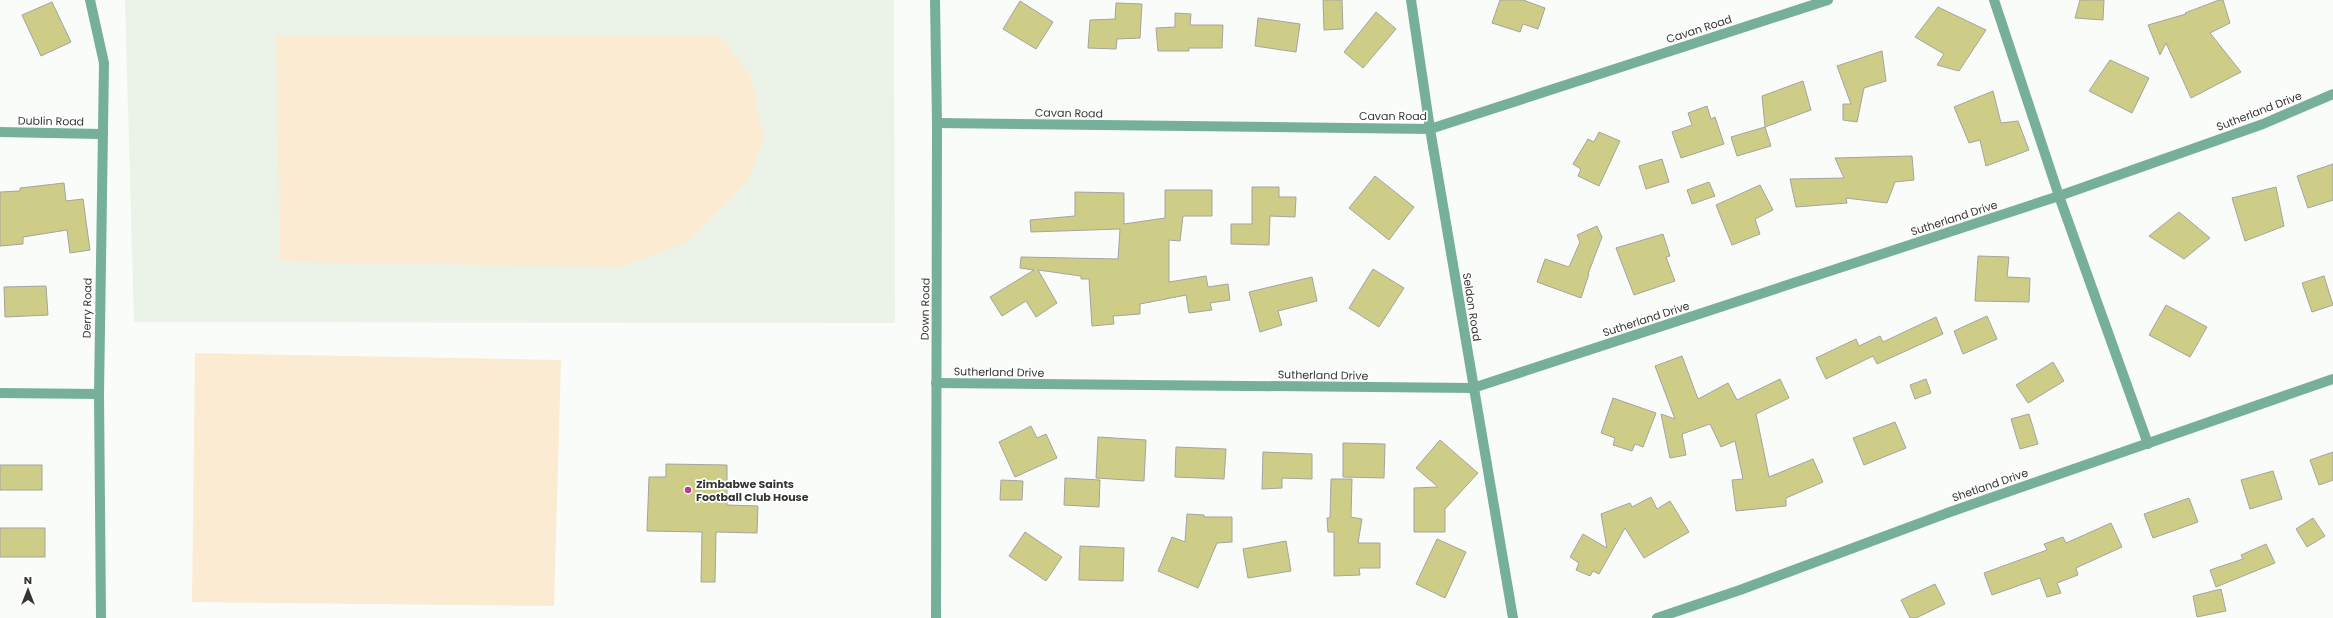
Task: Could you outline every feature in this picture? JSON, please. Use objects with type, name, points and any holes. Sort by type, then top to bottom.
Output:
[{"type":"street","name":"Derry Road","points":[[90,0],[104,63],[101,134],[99,394],[101,618]]},
{"type":"street","name":"Down Road","points":[[935,0],[937,123],[936,618]]},
{"type":"street","name":"Seldon Road","points":[[1411,0],[1430,129],[1513,618]]},
{"type":"street","name":"Cavan Road","points":[[937,123],[1430,129],[1828,0]]},
{"type":"street","points":[[1994,0],[2059,196],[2148,444]]},
{"type":"street","name":"Sutherland Drive","points":[[936,383],[1473,388],[2059,196],[2263,124],[2333,94]]},
{"type":"street","name":"Dublin Road","points":[[0,132],[101,134]]},
{"type":"street","name":"Shetland Drive","points":[[1657,618],[1740,590],[1950,512],[2333,379]]},
{"type":"street","points":[[0,393],[99,394]]},
{"type":"shaded area","points":[[125,0],[894,0],[895,323],[134,322]]},
{"type":"shaded area","points":[[276,35],[713,35],[725,42],[751,77],[764,139],[748,181],[688,242],[621,267],[280,262]]},
{"type":"shaded area","points":[[195,353],[561,360],[554,606],[192,602]]},
{"type":"building","points":[[1323,0],[1342,0],[1343,29],[1324,30]]},
{"type":"building","points":[[1500,0],[1523,0],[1545,8],[1538,29],[1523,24],[1520,32],[1492,23]]},
{"type":"building","points":[[2080,0],[2104,0],[2103,20],[2075,18]]},
{"type":"building","points":[[2219,0],[2223,0],[2230,23],[2210,33],[2241,72],[2191,98],[2166,43],[2160,55],[2148,25],[2186,14],[2185,13]]},
{"type":"building","points":[[1020,1],[1053,22],[1036,49],[1003,29]]},
{"type":"building","points":[[52,2],[71,42],[41,56],[22,15]]},
{"type":"building","points":[[1116,3],[1142,4],[1140,38],[1117,39],[1116,49],[1088,48],[1090,20],[1115,19]]},
{"type":"building","points":[[1938,7],[1986,30],[1959,71],[1937,65],[1944,54],[1915,37]]},
{"type":"building","points":[[1376,12],[1396,29],[1363,68],[1344,52]]},
{"type":"building","points":[[1175,13],[1191,14],[1190,25],[1223,25],[1222,48],[1189,48],[1189,51],[1158,51],[1156,28],[1175,27]]},
{"type":"building","points":[[1258,18],[1300,24],[1296,52],[1255,46]]},
{"type":"building","points":[[1882,51],[1886,81],[1864,88],[1857,122],[1843,120],[1843,104],[1851,104],[1837,66]]},
{"type":"building","points":[[2110,60],[2149,78],[2132,113],[2089,91]]},
{"type":"building","points":[[1803,81],[1811,110],[1765,127],[1762,96]]},
{"type":"building","points":[[1993,91],[2001,123],[2018,121],[2029,150],[1986,166],[1980,140],[1969,143],[1954,107]]},
{"type":"building","points":[[1707,106],[1711,119],[1715,117],[1724,144],[1681,158],[1672,132],[1692,125],[1688,113]]},
{"type":"building","points":[[1765,127],[1771,146],[1737,156],[1731,137]]},
{"type":"building","points":[[1599,132],[1620,141],[1599,186],[1578,176],[1581,169],[1573,164],[1588,139],[1594,142]]},
{"type":"building","points":[[1912,156],[1914,180],[1895,182],[1887,203],[1846,198],[1847,203],[1796,207],[1790,179],[1844,178],[1835,158]]},
{"type":"building","points":[[1662,159],[1669,182],[1646,189],[1639,166]]},
{"type":"building","points":[[2333,164],[2333,200],[2308,208],[2297,176]]},
{"type":"building","points":[[1375,176],[1414,207],[1389,240],[1349,208]]},
{"type":"building","points":[[1709,182],[1715,196],[1692,204],[1687,190]]},
{"type":"building","points":[[64,183],[66,201],[83,199],[90,250],[70,253],[67,230],[23,237],[23,244],[0,246],[0,192],[20,191],[20,188]]},
{"type":"building","points":[[1760,185],[1773,210],[1755,219],[1760,234],[1732,245],[1716,205]]},
{"type":"building","points":[[1252,187],[1279,187],[1279,197],[1296,197],[1295,217],[1270,216],[1269,245],[1231,244],[1231,224],[1252,224]]},
{"type":"building","points":[[2276,187],[2284,226],[2245,241],[2232,198]]},
{"type":"building","points":[[1165,190],[1212,190],[1212,216],[1183,216],[1180,241],[1169,240],[1169,282],[1206,276],[1208,287],[1228,284],[1230,300],[1210,303],[1212,310],[1189,313],[1186,295],[1140,304],[1140,314],[1113,316],[1114,324],[1092,326],[1089,279],[1081,279],[1081,276],[1038,270],[1057,303],[1036,317],[1026,301],[1002,316],[990,297],[1034,270],[1020,268],[1021,257],[1118,259],[1120,229],[1031,232],[1030,220],[1075,216],[1075,192],[1124,193],[1124,224],[1165,218]]},
{"type":"building","points":[[2179,212],[2210,238],[2184,259],[2149,236]]},
{"type":"building","points":[[1597,226],[1602,237],[1581,298],[1537,282],[1545,259],[1569,267],[1580,242],[1577,235]]},
{"type":"building","points":[[1663,234],[1670,256],[1666,257],[1675,281],[1634,295],[1616,248]]},
{"type":"building","points":[[1978,256],[2009,257],[2007,277],[2030,278],[2029,302],[1975,301]]},
{"type":"building","points":[[1373,269],[1404,288],[1379,327],[1349,308]]},
{"type":"building","points":[[2324,276],[2333,305],[2312,312],[2302,283]]},
{"type":"building","points":[[1312,277],[1317,301],[1278,311],[1282,325],[1260,332],[1249,292]]},
{"type":"building","points":[[46,286],[48,315],[5,317],[4,287]]},
{"type":"building","points":[[2166,305],[2207,327],[2190,357],[2149,335]]},
{"type":"building","points":[[1987,316],[1997,339],[1963,354],[1954,331]]},
{"type":"building","points":[[1936,317],[1943,334],[1877,364],[1873,356],[1826,379],[1816,358],[1856,339],[1859,346],[1880,336],[1883,342]]},
{"type":"building","points":[[1682,356],[1698,399],[1728,383],[1737,400],[1780,379],[1789,398],[1756,414],[1769,477],[1813,459],[1823,482],[1786,498],[1786,506],[1736,511],[1732,480],[1743,479],[1735,441],[1721,447],[1710,424],[1682,434],[1686,455],[1670,458],[1661,414],[1675,419],[1655,366]]},
{"type":"building","points":[[2053,362],[2064,381],[2028,403],[2016,385]]},
{"type":"building","points":[[1926,379],[1931,393],[1915,399],[1910,385]]},
{"type":"building","points":[[1613,398],[1656,413],[1643,447],[1635,444],[1632,451],[1613,445],[1615,438],[1601,433]]},
{"type":"building","points":[[2029,414],[2038,444],[2020,449],[2011,419]]},
{"type":"building","points":[[1895,422],[1906,448],[1864,465],[1853,438]]},
{"type":"building","points":[[1031,426],[1037,438],[1046,434],[1057,458],[1015,477],[999,442]]},
{"type":"building","points":[[1098,437],[1146,440],[1144,481],[1096,478]]},
{"type":"building","points":[[1440,440],[1478,473],[1445,509],[1445,532],[1414,532],[1414,488],[1438,487],[1416,468]]},
{"type":"building","points":[[1343,443],[1385,444],[1384,478],[1343,477]]},
{"type":"building","points":[[1176,447],[1226,449],[1224,479],[1175,477]]},
{"type":"building","points":[[1263,452],[1312,454],[1312,479],[1282,478],[1282,488],[1262,489]]},
{"type":"building","points":[[2333,452],[2333,480],[2319,485],[2310,460]]},
{"type":"building","name":"Zimbabwe Saints Football Club House","points":[[666,464],[727,465],[727,505],[758,506],[757,533],[716,532],[715,582],[701,582],[702,532],[647,531],[649,477],[666,477]]},
{"type":"building","points":[[0,465],[42,465],[42,490],[0,490]]},
{"type":"building","points":[[2273,471],[2282,499],[2250,509],[2241,480]]},
{"type":"building","points":[[1065,478],[1100,480],[1099,507],[1064,505]]},
{"type":"building","points":[[1331,479],[1352,479],[1351,517],[1362,519],[1358,543],[1380,543],[1380,568],[1359,568],[1360,575],[1334,576],[1334,532],[1328,532],[1327,518],[1330,518]]},
{"type":"building","points":[[1001,480],[1023,481],[1022,500],[1000,500]]},
{"type":"building","points":[[1651,497],[1657,509],[1670,501],[1689,532],[1644,558],[1625,528],[1599,574],[1593,571],[1590,576],[1576,570],[1579,563],[1570,557],[1583,534],[1607,548],[1601,514],[1630,503],[1632,507]]},
{"type":"building","points":[[2189,498],[2198,522],[2153,538],[2144,514]]},
{"type":"building","points":[[1187,514],[1204,515],[1204,517],[1232,517],[1232,542],[1217,543],[1198,588],[1158,571],[1172,537],[1185,542]]},
{"type":"building","points":[[2313,518],[2325,536],[2307,547],[2296,529]]},
{"type":"building","points":[[2111,523],[2122,547],[2076,568],[2078,575],[2057,583],[2061,593],[2047,597],[2040,578],[1992,595],[1984,573],[2047,550],[2044,544],[2063,537],[2066,543]]},
{"type":"building","points":[[0,528],[45,528],[45,557],[0,557]]},
{"type":"building","points":[[1025,532],[1062,557],[1046,581],[1009,556]]},
{"type":"building","points":[[1437,539],[1466,552],[1445,598],[1416,584]]},
{"type":"building","points":[[1286,541],[1291,571],[1248,578],[1243,549]]},
{"type":"building","points":[[2266,544],[2275,563],[2216,587],[2210,570],[2243,559],[2241,555]]},
{"type":"building","points":[[1080,546],[1124,548],[1123,581],[1079,580]]},
{"type":"building","points":[[1935,584],[1945,604],[1916,618],[1910,618],[1901,600]]},
{"type":"building","points":[[2221,589],[2226,611],[2197,617],[2193,596]]},
{"type":"place","name":"Zimbabwe Saints Football Club House","points":[[688,490]]}]
